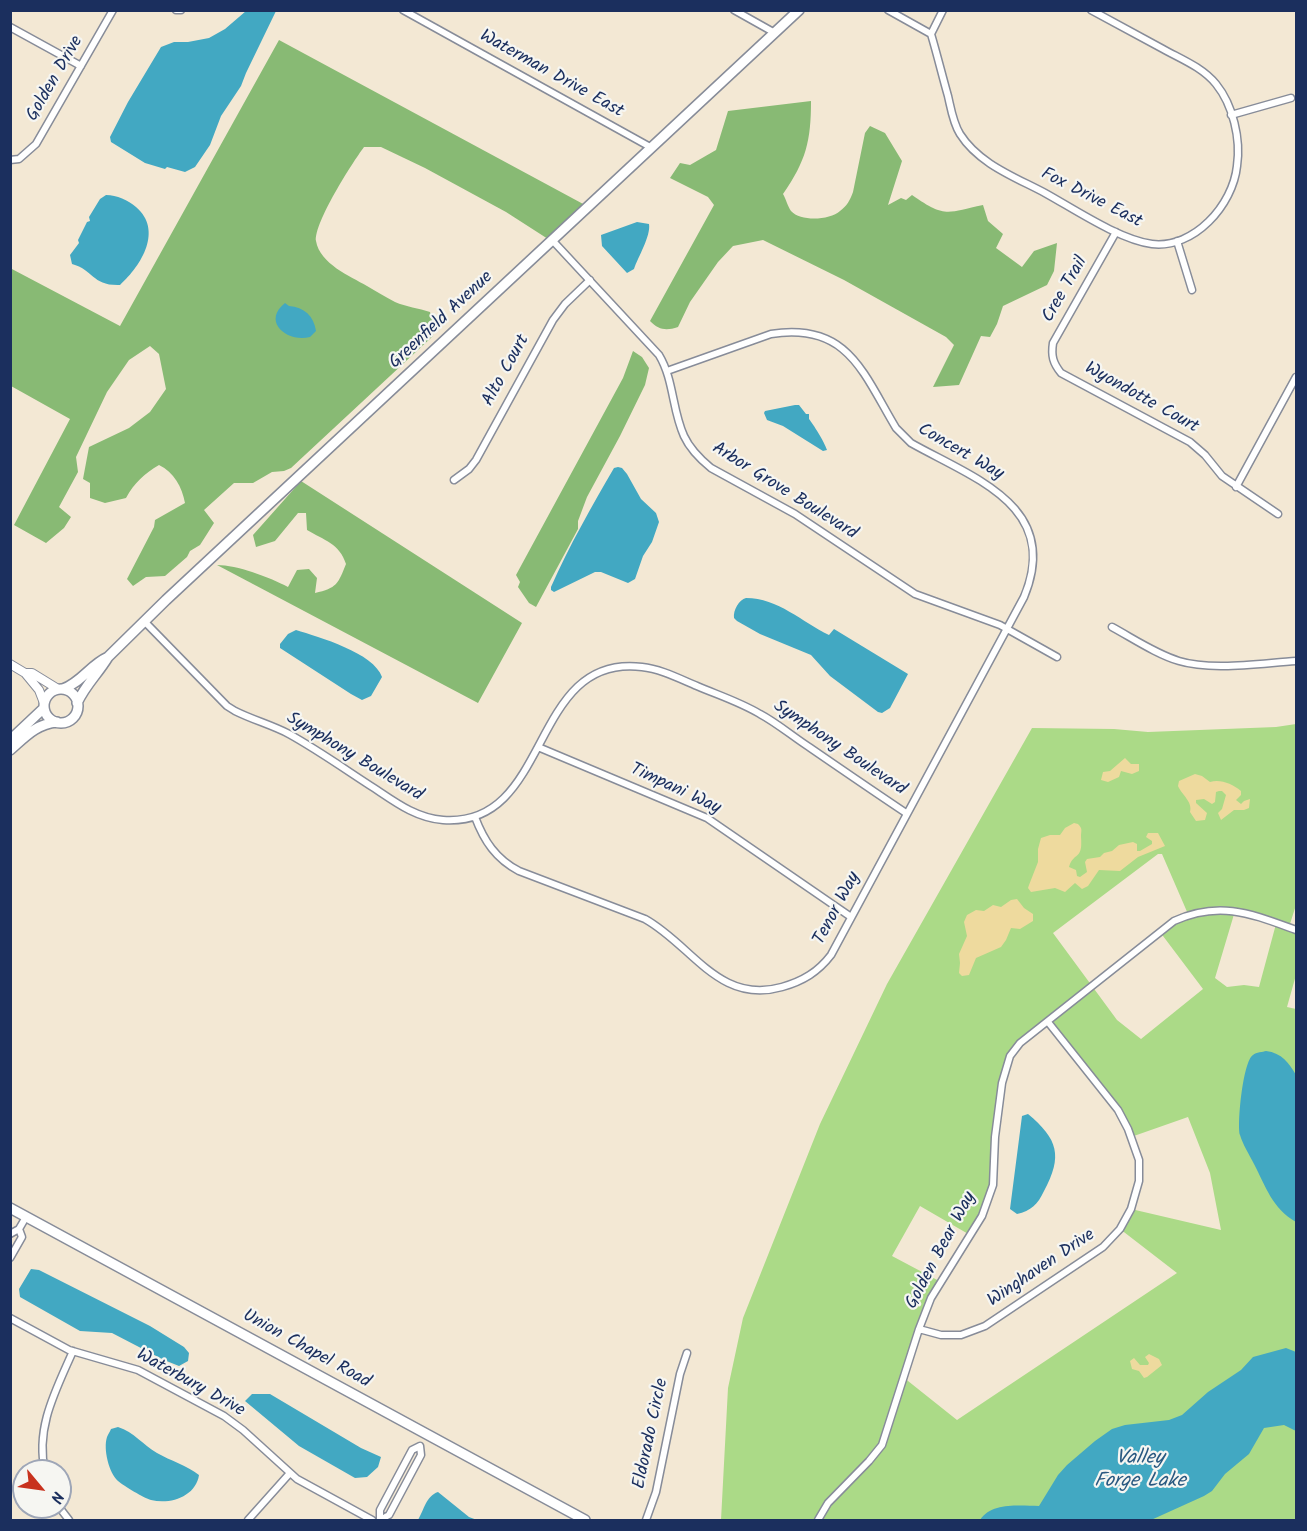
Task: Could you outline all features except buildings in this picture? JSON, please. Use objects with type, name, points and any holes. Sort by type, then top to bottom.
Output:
[{"type":"main road","name":"Greenfield Avenue","points":[[78,703],[85,686],[108,657],[218,551],[800,10]]},
{"type":"main road","name":"Greenfield Avenue","points":[[60,689],[80,681],[97,662],[108,657]]},
{"type":"main road","points":[[10,740],[44,705],[48,694],[60,689],[73,694],[78,703],[76,714],[72,718],[63,723],[57,722],[35,728],[10,750]]},
{"type":"main road","points":[[44,705],[47,716],[57,722]]},
{"type":"main road","name":"Union Chapel Road","points":[[10,1208],[585,1521]]},
{"type":"street","name":"Golden Drive","points":[[10,160],[19,159],[36,144],[113,10]]},
{"type":"street","points":[[176,10],[181,10]]},
{"type":"street","name":"Waterman Drive East","points":[[403,10],[653,149]]},
{"type":"street","points":[[734,10],[775,33]]},
{"type":"street","points":[[888,10],[931,34],[943,10]]},
{"type":"street","name":"Fox Drive East","points":[[931,34],[953,118],[960,134],[974,152],[1007,173],[1116,232],[1153,244],[1177,241],[1191,236],[1207,224],[1222,205],[1237,167],[1238,152],[1231,115],[1221,92],[1203,72],[1091,10]]},
{"type":"street","points":[[10,27],[81,66]]},
{"type":"street","points":[[1231,115],[1292,98]]},
{"type":"street","name":"Cree Trail","points":[[1055,365],[1053,343],[1116,232]]},
{"type":"street","name":"Arbor Grove Boulevard","points":[[553,241],[652,346],[667,371],[684,436],[691,448],[711,468],[795,514],[915,594],[1006,629],[1057,657]]},
{"type":"street","points":[[1177,241],[1192,290]]},
{"type":"street","name":"Alto Court","points":[[454,480],[469,469],[476,460],[559,311],[590,280]]},
{"type":"street","name":"Concert Way","points":[[667,371],[771,334],[786,332],[815,335],[841,347],[860,366],[902,436],[995,490],[1012,504],[1021,516],[1031,538],[1032,568],[1024,597],[1006,629]]},
{"type":"street","name":"Wyondotte Court","points":[[1055,365],[1061,372],[1190,442],[1205,455],[1222,476],[1278,514]]},
{"type":"street","points":[[1236,487],[1296,377]]},
{"type":"street","name":"Symphony Boulevard","points":[[145,622],[235,711],[291,735],[414,813],[441,820],[475,818],[494,807],[510,793],[556,712],[582,682],[592,675],[611,669],[642,667],[678,678],[759,713],[906,813]]},
{"type":"street","points":[[1112,627],[1168,657],[1193,664],[1217,666],[1296,662]]},
{"type":"street","name":"Tenor Way","points":[[475,818],[485,840],[506,863],[519,871],[645,919],[715,976],[740,988],[761,991],[792,985],[817,972],[831,955],[1006,629]]},
{"type":"street","points":[[10,664],[25,673],[39,690],[44,705]]},
{"type":"street","points":[[25,673],[32,674],[60,689]]},
{"type":"street","name":"Timpani Way","points":[[538,747],[707,818],[850,917]]},
{"type":"street","name":"Golden Bear Way","points":[[818,1521],[828,1503],[869,1461],[882,1444],[931,1298],[982,1216],[993,1185],[995,1137],[1002,1083],[1010,1056],[1020,1043],[1174,921],[1188,914],[1211,910],[1235,911],[1296,930]]},
{"type":"street","name":"Winghaven Drive","points":[[919,1329],[941,1335],[961,1335],[985,1326],[1103,1247],[1120,1229],[1131,1209],[1139,1181],[1139,1160],[1128,1129],[1118,1110],[1048,1022]]},
{"type":"street","points":[[10,1234],[19,1229],[26,1216]]},
{"type":"street","points":[[10,1258],[22,1237],[19,1229]]},
{"type":"street","name":"Waterbury Drive","points":[[10,1318],[73,1351],[138,1370],[224,1416],[308,1486],[372,1521]]},
{"type":"street","points":[[43,1459],[44,1424],[73,1351]]},
{"type":"street","name":"Eldorado Circle","points":[[646,1521],[656,1492],[687,1353]]},
{"type":"street","points":[[420,1446],[421,1455],[389,1515],[380,1520],[380,1510],[406,1460],[412,1450],[420,1446],[427,1434]]},
{"type":"street","points":[[248,1521],[290,1473]]},
{"type":"green space","points":[[279,40],[585,205],[548,239],[506,212],[425,168],[381,147],[364,147],[327,208],[317,232],[316,241],[323,256],[337,268],[399,304],[430,312],[434,325],[433,336],[291,468],[272,472],[253,483],[234,483],[204,510],[214,523],[200,545],[190,551],[187,557],[165,576],[146,577],[133,586],[127,579],[154,527],[155,520],[185,503],[182,491],[173,476],[159,465],[140,479],[126,498],[105,503],[90,498],[90,483],[83,479],[89,447],[129,428],[150,412],[166,389],[159,354],[150,346],[129,360],[107,392],[76,457],[78,472],[59,507],[71,517],[64,528],[46,543],[14,525],[70,419],[11,386],[10,268],[120,326]]},
{"type":"green space","points":[[811,101],[806,150],[783,194],[791,211],[796,215],[823,218],[835,214],[846,205],[853,192],[865,133],[870,126],[885,133],[902,161],[888,205],[901,198],[906,200],[912,195],[946,212],[983,205],[988,221],[1003,234],[996,248],[1022,267],[1034,251],[1057,243],[1054,271],[1047,285],[1003,306],[990,337],[981,336],[959,385],[933,387],[954,345],[946,337],[844,280],[763,240],[733,246],[718,262],[690,302],[678,327],[663,329],[650,321],[714,205],[708,197],[670,178],[680,163],[690,165],[716,150],[728,111]]},
{"type":"green space","points":[[633,351],[642,357],[649,368],[645,385],[587,497],[578,521],[578,529],[536,607],[529,603],[518,587],[520,582],[516,575],[623,378]]},
{"type":"green space","points":[[301,481],[522,623],[478,703],[217,565],[253,572],[288,587],[297,570],[309,569],[317,578],[315,593],[336,584],[346,564],[336,547],[307,530],[306,513],[298,513],[275,541],[256,547],[253,535]]},
{"type":"green space","points":[[1296,724],[1296,905],[1289,927],[1296,930],[1296,975],[1287,1007],[1296,1009],[1296,1520],[721,1520],[728,1388],[743,1318],[820,1124],[887,984],[1032,728],[1114,729],[1148,732],[1276,727]],"holes":[[[1158,854],[1162,854],[1188,914],[1160,932],[1203,989],[1141,1039],[1117,1020],[1053,933]],[[1235,911],[1276,924],[1259,987],[1244,985],[1227,987],[1215,978]],[[1048,1022],[1118,1110],[1131,1137],[1188,1117],[1210,1173],[1221,1230],[1131,1209],[1120,1229],[1177,1273],[957,1420],[903,1377],[931,1298],[941,1282],[892,1256],[920,1206],[970,1235],[984,1210],[993,1184],[999,1101],[1004,1070],[1010,1056],[1028,1037]]]},
{"type":"sand","points":[[1125,758],[1131,764],[1139,764],[1139,771],[1132,774],[1121,771],[1119,777],[1108,782],[1101,780],[1103,772],[1110,771]]},
{"type":"sand","points":[[1195,774],[1210,782],[1222,782],[1238,788],[1241,795],[1236,800],[1241,804],[1250,799],[1249,808],[1234,810],[1221,820],[1218,813],[1222,809],[1226,795],[1219,791],[1216,792],[1215,802],[1212,804],[1204,799],[1196,800],[1196,803],[1207,813],[1205,820],[1196,821],[1190,812],[1189,802],[1178,786],[1179,781]]},
{"type":"sand","points":[[1074,823],[1081,828],[1081,850],[1069,867],[1076,870],[1077,876],[1080,877],[1087,872],[1085,862],[1087,859],[1100,857],[1119,845],[1133,842],[1137,844],[1137,851],[1140,851],[1152,844],[1152,841],[1146,837],[1148,833],[1158,833],[1165,846],[1138,857],[1120,871],[1099,870],[1088,886],[1082,889],[1075,883],[1065,892],[1055,888],[1031,892],[1028,888],[1038,862],[1041,838],[1060,835],[1065,828]]},
{"type":"sand","points":[[1017,899],[1033,914],[1033,921],[1020,929],[1011,928],[1001,947],[976,958],[969,975],[962,976],[959,973],[959,954],[967,936],[964,922],[967,915],[976,910],[984,911],[993,905],[1001,907]]},
{"type":"sand","points":[[1149,1354],[1159,1359],[1162,1365],[1144,1378],[1139,1371],[1132,1369],[1130,1361],[1134,1358],[1140,1365],[1148,1365],[1145,1357]]},
{"type":"water","points":[[246,11],[276,11],[241,86],[221,116],[210,145],[195,167],[185,172],[167,167],[165,169],[145,163],[111,142],[110,137],[128,102],[161,47],[174,42],[209,38],[225,29]]},
{"type":"water","points":[[106,195],[118,197],[133,204],[144,216],[148,226],[149,237],[142,258],[120,285],[111,285],[98,280],[72,264],[70,255],[79,243],[78,240],[87,222],[90,221],[89,217],[100,199]]},
{"type":"water","points":[[637,222],[649,224],[649,229],[634,269],[627,273],[602,246],[601,235]]},
{"type":"water","points":[[285,303],[304,310],[311,317],[316,331],[310,337],[293,337],[280,329],[276,317],[278,310]]},
{"type":"water","points":[[799,405],[806,414],[809,414],[809,419],[827,450],[823,451],[783,426],[767,420],[764,413]]},
{"type":"water","points":[[618,467],[627,474],[641,499],[656,513],[659,522],[635,579],[628,583],[601,572],[595,572],[554,592],[551,587],[573,541],[614,468]]},
{"type":"water","points":[[746,598],[758,599],[779,606],[829,635],[834,629],[908,674],[890,708],[882,713],[878,712],[830,676],[811,655],[760,634],[737,621],[734,618],[736,609],[739,603]]},
{"type":"water","points":[[296,630],[345,647],[377,668],[382,677],[371,696],[362,700],[280,648],[280,644],[288,634]]},
{"type":"water","points":[[1266,1051],[1284,1059],[1296,1075],[1296,1222],[1275,1204],[1240,1135],[1240,1106],[1246,1068],[1253,1055]]},
{"type":"water","points":[[1028,1114],[1051,1140],[1055,1158],[1054,1168],[1039,1200],[1030,1209],[1017,1214],[1010,1209],[1022,1116]]},
{"type":"water","points":[[31,1269],[39,1270],[150,1326],[184,1347],[189,1353],[188,1361],[179,1366],[112,1333],[80,1331],[20,1297],[19,1289]]},
{"type":"water","name":"Valley Forge Lake","points":[[1286,1348],[1296,1352],[1296,1431],[1284,1425],[1264,1428],[1249,1454],[1225,1474],[1212,1491],[1204,1496],[1151,1520],[980,1520],[985,1514],[999,1508],[1039,1506],[1067,1465],[1112,1429],[1125,1425],[1169,1420],[1182,1415],[1208,1392],[1241,1370],[1253,1357]]},
{"type":"water","points":[[252,1394],[270,1394],[361,1448],[381,1457],[378,1467],[367,1477],[355,1478],[299,1446],[245,1401]]},
{"type":"water","points":[[118,1427],[129,1432],[157,1453],[199,1475],[193,1488],[174,1500],[159,1501],[144,1497],[118,1481],[106,1454],[106,1442],[111,1429]]},
{"type":"water","points":[[438,1492],[469,1517],[477,1520],[418,1520],[428,1500]]}]
